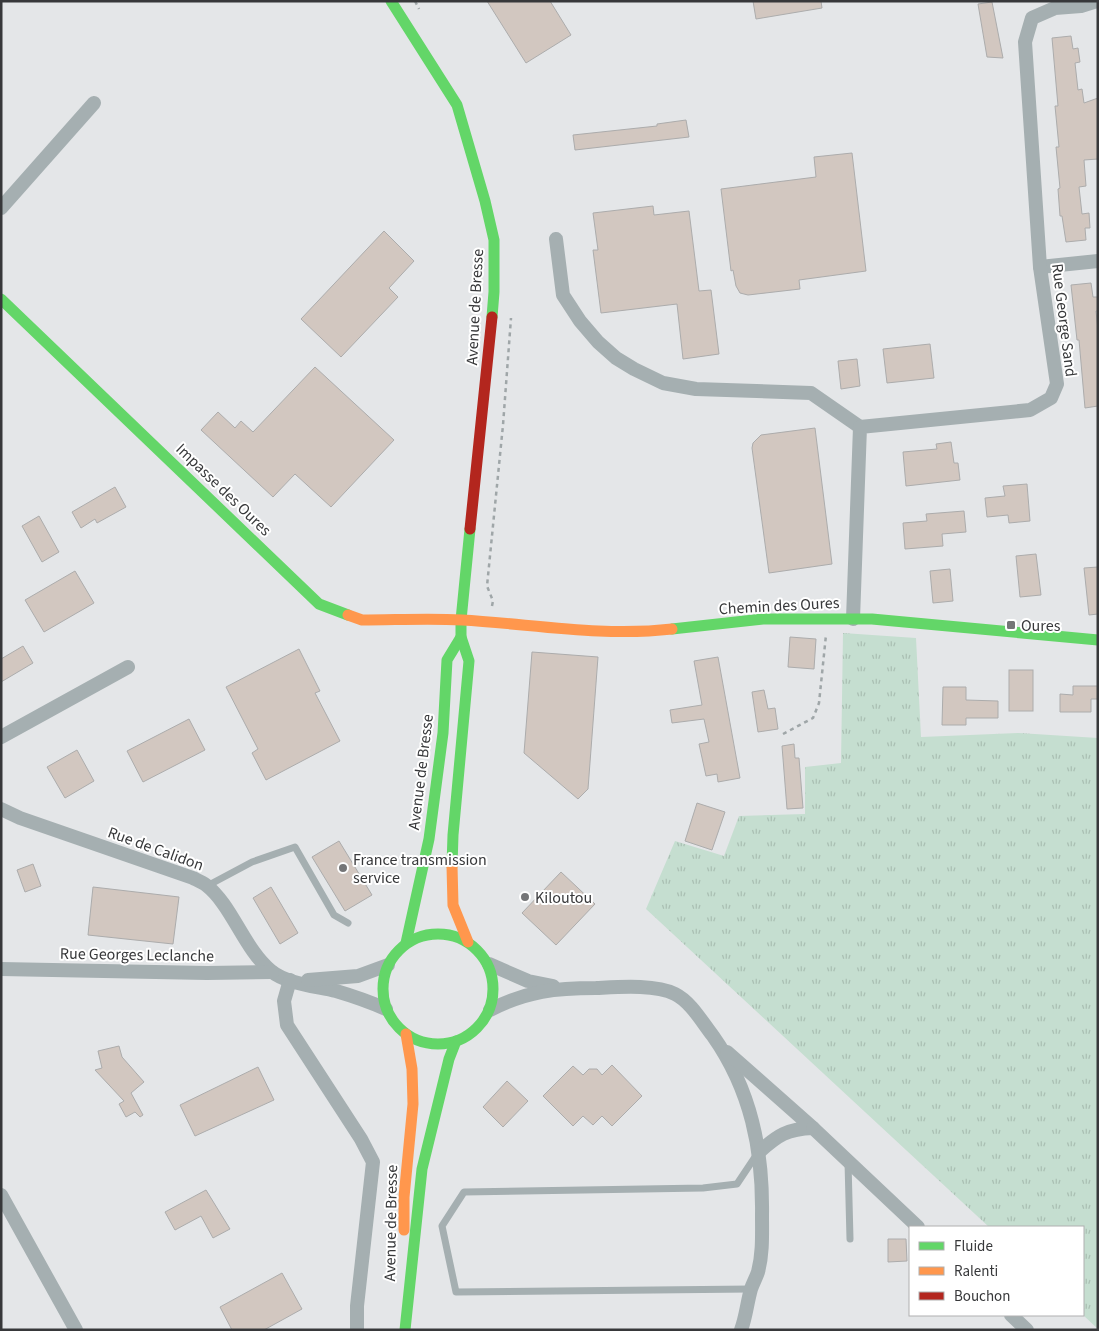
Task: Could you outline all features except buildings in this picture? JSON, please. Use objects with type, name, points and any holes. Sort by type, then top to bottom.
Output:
[{"type":"main road","name":"Avenue de Bresse","points":[[391,1],[456,105],[485,201],[494,240],[494,292],[461,620],[461,637],[469,661],[453,835],[453,905],[468,942]]},
{"type":"main road","name":"Impasse des Oures","points":[[1,298],[319,604],[362,620],[461,620]]},
{"type":"main road","name":"Chemin des Oures","points":[[461,620],[588,631],[648,632],[763,619],[828,618],[881,620],[1098,640]]},
{"type":"main road","name":"Avenue de Bresse","points":[[406,943],[429,839],[443,733],[446,660],[461,637]]},
{"type":"main road","points":[[437,933],[453,935],[468,942],[480,952],[489,964],[494,979],[494,995],[490,1010],[482,1023],[470,1034],[456,1041],[439,1044],[422,1042],[406,1034],[394,1023],[386,1009],[383,994],[383,980],[388,965],[395,953],[406,943],[420,936],[437,933]]},
{"type":"main road","name":"Avenue de Bresse","points":[[405,1327],[404,1197],[413,1104],[412,1069],[406,1034]]},
{"type":"main road","name":"Avenue de Bresse","points":[[405,1327],[422,1169],[449,1059],[456,1041]]},
{"type":"street","name":"Rue George Sand","points":[[860,427],[1030,410],[1051,398],[1057,384],[1040,267],[1025,42],[1032,18],[1055,8],[1081,6],[1097,1]]},
{"type":"street","points":[[1,208],[94,103]]},
{"type":"street","points":[[556,239],[563,295],[580,321],[598,342],[616,358],[663,383],[696,389],[811,393],[860,427],[853,619]]},
{"type":"street","points":[[1040,267],[1098,261]]},
{"type":"street","points":[[1,737],[128,667]]},
{"type":"street","name":"Rue de Calidon","points":[[1,808],[20,818],[193,878],[207,886],[221,902],[258,958],[272,972],[290,980],[366,1000],[386,1009]]},
{"type":"street","points":[[489,964],[528,981],[573,988]]},
{"type":"street","name":"Rue de Calidon","points":[[290,980],[358,976],[388,965]]},
{"type":"street","name":"Rue Georges Leclanche","points":[[1,969],[207,973],[272,972]]},
{"type":"street","points":[[290,980],[284,1001],[287,1025],[361,1140],[373,1162],[357,1306],[357,1330]]},
{"type":"street","points":[[490,1010],[508,1000],[547,990],[626,987],[659,990],[674,994],[684,1000],[701,1019],[736,1075],[747,1104],[759,1152],[762,1243],[758,1272],[751,1289],[741,1330]]},
{"type":"street","points":[[719,1045],[813,1128],[917,1226]]},
{"type":"street","points":[[759,1152],[775,1137],[796,1129],[813,1128]]},
{"type":"street","points":[[1,1195],[76,1330]]},
{"type":"street","points":[[1013,1316],[1027,1330]]},
{"type":"lane","points":[[207,886],[252,862],[294,847],[334,915],[348,923]]},
{"type":"lane","points":[[751,1289],[456,1292],[442,1226],[464,1192],[702,1188],[737,1184],[759,1152]]},
{"type":"lane","points":[[848,1161],[850,1240]]},
{"type":"path","points":[[783,734],[813,718],[819,703],[828,618]]},
{"type":"green space","points":[[843,633],[916,638],[921,737],[1019,733],[1098,738],[1098,1329],[1084,1316],[1084,1226],[988,1226],[646,909],[675,841],[724,856],[739,816],[805,814],[805,767],[841,763]]},
{"type":"traffic: fast","points":[[391,1],[457,105],[485,201],[494,240],[492,317]]},
{"type":"traffic: fast","points":[[1,299],[319,604],[348,615]]},
{"type":"traffic: fast","points":[[452,866],[453,835],[469,661],[461,637],[461,620],[470,529]]},
{"type":"traffic: fast","points":[[672,629],[763,619],[872,619],[1098,640]]},
{"type":"traffic: fast","points":[[406,943],[429,839],[443,733],[447,660],[461,637]]},
{"type":"traffic: fast","points":[[438,934],[459,938],[477,950],[489,968],[493,989],[489,1010],[477,1028],[459,1040],[438,1044],[417,1040],[399,1028],[387,1010],[383,989],[387,968],[399,950],[417,938],[438,934]]},
{"type":"traffic: fast","points":[[405,1330],[422,1169],[449,1059],[456,1041]]},
{"type":"traffic: slow","points":[[348,615],[362,620],[462,620],[593,631],[620,632],[672,629]]},
{"type":"traffic: slow","points":[[452,866],[453,905],[468,942]]},
{"type":"traffic: slow","points":[[404,1230],[404,1197],[413,1104],[412,1069],[406,1034]]},
{"type":"traffic: jam","points":[[470,529],[492,317]]},
{"type":"place","name":"Oures","points":[[1011,625]]},
{"type":"place","name":"France transmission service","points":[[343,868]]},
{"type":"place","name":"Kiloutou","points":[[525,897]]}]
